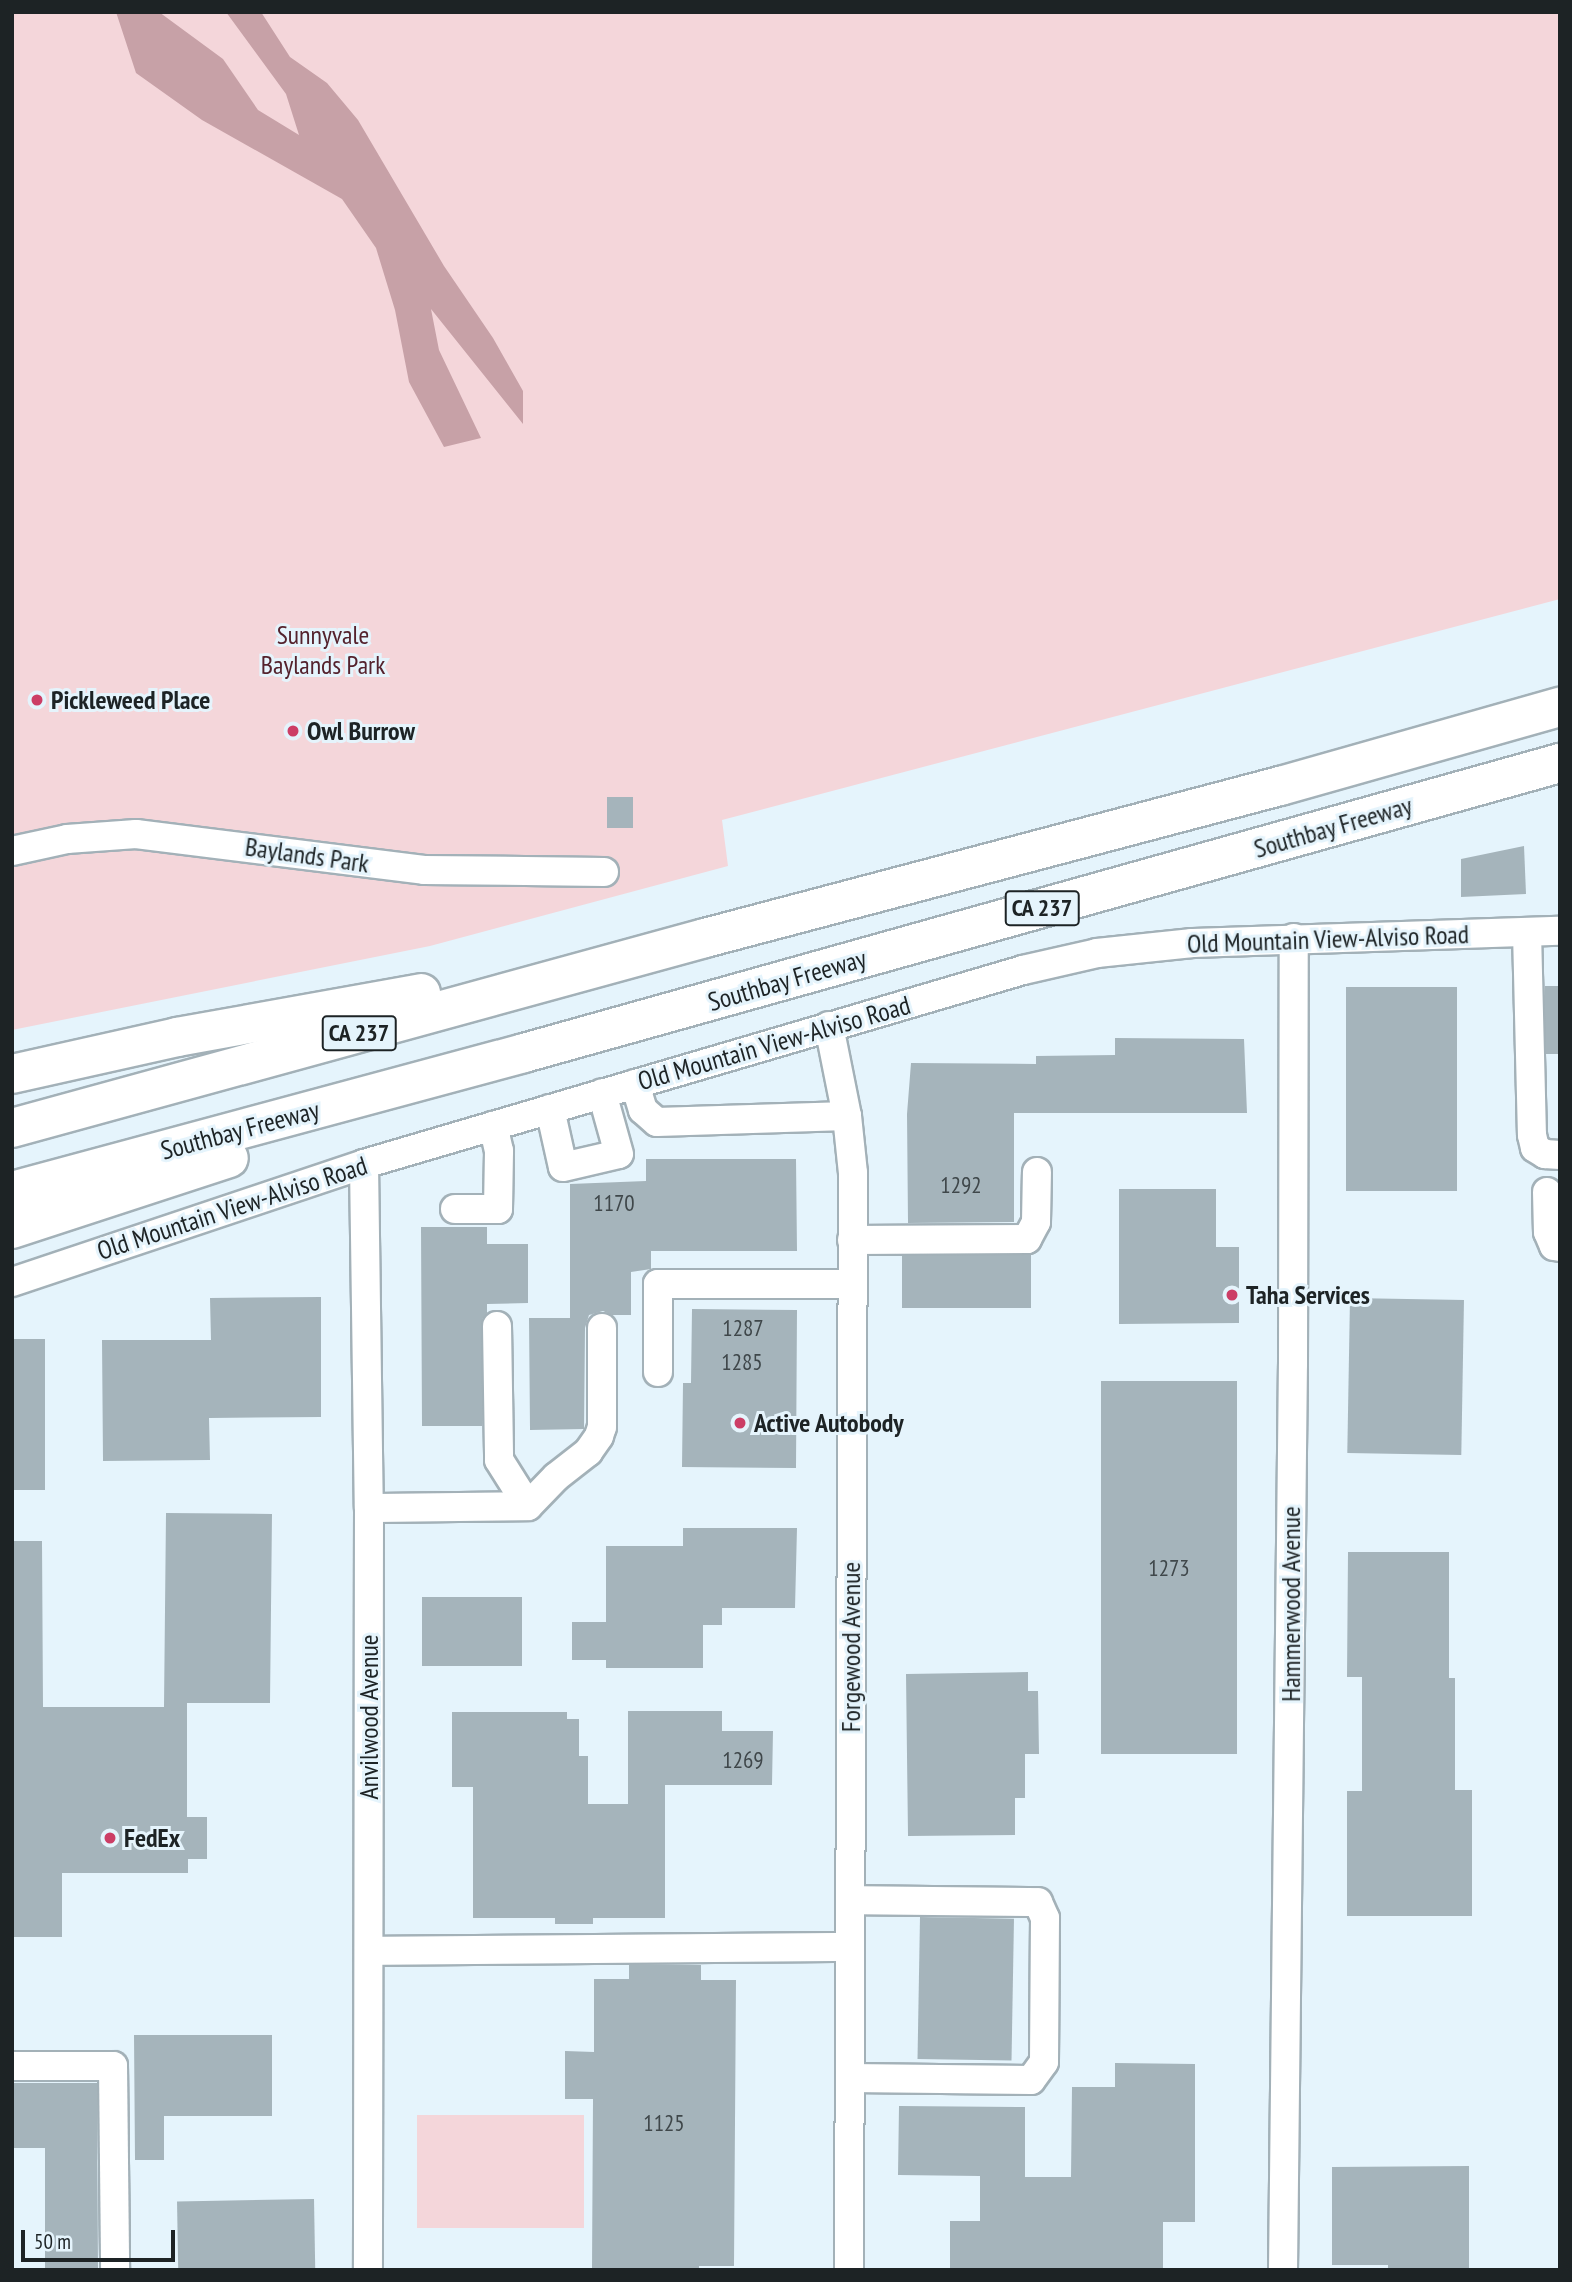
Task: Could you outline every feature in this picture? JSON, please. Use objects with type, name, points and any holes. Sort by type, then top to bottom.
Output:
[{"type":"highway","name":"Southbay Freeway","points":[[12,1128],[705,938],[1280,786],[1560,707]]},
{"type":"highway","name":"Southbay Freeway","points":[[12,1191],[524,1053],[1560,763]]},
{"type":"highway","points":[[12,1074],[177,1037],[705,938]]},
{"type":"highway","points":[[12,1228],[282,1140],[524,1053]]},
{"type":"street","name":"Baylands Park","points":[[12,851],[67,839],[136,834],[424,870],[604,872]]},
{"type":"street","name":"Old Mountain View-Alviso Road","points":[[12,1282],[363,1164],[1023,970],[1097,953],[1192,943],[1293,938],[1560,931]]},
{"type":"street","points":[[1527,932],[1532,1135],[1535,1148],[1545,1154],[1560,1155]]},
{"type":"street","name":"Hammerwood Avenue","points":[[1283,2270],[1293,1389],[1293,938]]},
{"type":"street","name":"Forgewood Avenue","points":[[829,1026],[847,1116],[853,1174],[849,2270]]},
{"type":"street","points":[[635,1084],[643,1110],[657,1122],[847,1116]]},
{"type":"street","points":[[550,1109],[563,1167],[619,1154],[602,1093]]},
{"type":"street","points":[[455,1209],[498,1209],[499,1151],[493,1126]]},
{"type":"street","name":"Anvilwood Avenue","points":[[363,1164],[369,1508],[368,2270]]},
{"type":"street","points":[[852,1240],[1027,1239],[1036,1222],[1037,1172]]},
{"type":"street","points":[[1547,1192],[1548,1232],[1554,1246],[1560,1247]]},
{"type":"street","points":[[658,1372],[658,1284],[853,1284]]},
{"type":"street","points":[[497,1326],[499,1460],[528,1506]]},
{"type":"street","points":[[369,1508],[528,1506],[556,1477],[588,1452],[602,1427],[602,1328]]},
{"type":"street","points":[[850,2078],[1031,2080],[1044,2062],[1045,1931],[1045,1918],[1038,1902],[851,1900]]},
{"type":"street","points":[[369,1951],[850,1947]]},
{"type":"street","points":[[12,2066],[113,2066],[115,2270]]},
{"type":"green space","name":"Sunnyvale Baylands Park","points":[[12,12],[1560,12],[1560,599],[722,820],[728,866],[430,946],[12,1030]]},
{"type":"green space","points":[[417,2115],[584,2115],[584,2228],[417,2228]]},
{"type":"shaded area","points":[[116,12],[159,12],[223,59],[258,110],[299,135],[286,94],[226,12],[261,12],[290,57],[327,83],[358,120],[444,266],[493,338],[523,391],[523,424],[431,309],[439,350],[481,438],[444,447],[409,382],[395,310],[376,248],[342,199],[202,120],[136,73]]},
{"type":"building","points":[[607,797],[633,797],[633,828],[607,828]]},
{"type":"building","points":[[1524,846],[1526,894],[1461,897],[1461,859]]},
{"type":"building","points":[[1545,986],[1560,986],[1560,1054],[1545,1054]]},
{"type":"building","points":[[1346,987],[1457,987],[1457,1191],[1346,1191]]},
{"type":"building","points":[[1115,1038],[1244,1039],[1247,1113],[1014,1113],[1014,1222],[908,1223],[907,1114],[911,1063],[1036,1064],[1036,1056],[1115,1055]]},
{"type":"building","points":[[646,1159],[796,1159],[797,1251],[651,1251],[651,1269],[631,1272],[631,1315],[612,1315],[603,1311],[589,1315],[585,1328],[584,1429],[530,1430],[529,1318],[570,1318],[570,1184],[646,1181]]},
{"type":"building","points":[[1119,1189],[1216,1189],[1216,1247],[1239,1247],[1239,1323],[1119,1324]]},
{"type":"building","points":[[421,1227],[487,1227],[487,1244],[528,1244],[528,1303],[487,1304],[487,1313],[482,1319],[482,1426],[422,1426]]},
{"type":"building","points":[[902,1255],[1031,1255],[1031,1308],[902,1308]]},
{"type":"building","points":[[321,1297],[321,1417],[209,1418],[210,1460],[103,1461],[102,1340],[211,1340],[210,1298]]},
{"type":"building","points":[[1350,1298],[1464,1300],[1461,1455],[1347,1453]]},
{"type":"building","points":[[692,1309],[797,1310],[796,1468],[682,1467],[683,1383],[691,1383]]},
{"type":"building","points":[[12,1339],[45,1339],[45,1490],[12,1490]]},
{"type":"building","points":[[1101,1381],[1237,1381],[1237,1754],[1101,1754]]},
{"type":"building","points":[[166,1513],[272,1514],[270,1703],[187,1703],[187,1817],[207,1817],[207,1859],[188,1859],[188,1873],[62,1873],[62,1937],[12,1937],[12,1541],[42,1541],[43,1707],[164,1707]]},
{"type":"building","points":[[683,1528],[797,1528],[795,1608],[722,1608],[722,1625],[703,1625],[703,1668],[606,1668],[606,1660],[572,1660],[572,1622],[606,1622],[606,1546],[683,1546]]},
{"type":"building","points":[[1348,1552],[1449,1552],[1449,1678],[1455,1678],[1455,1790],[1472,1790],[1472,1916],[1347,1916],[1347,1791],[1362,1791],[1362,1677],[1347,1677]]},
{"type":"building","points":[[422,1597],[522,1597],[522,1666],[422,1666]]},
{"type":"building","points":[[1028,1672],[1028,1691],[1038,1691],[1039,1754],[1025,1754],[1025,1798],[1015,1798],[1015,1835],[908,1836],[906,1674]]},
{"type":"building","points":[[628,1711],[722,1711],[722,1731],[773,1731],[772,1785],[665,1785],[665,1918],[593,1918],[593,1924],[555,1924],[555,1918],[473,1918],[473,1787],[452,1787],[452,1712],[567,1712],[567,1719],[579,1719],[579,1756],[588,1756],[588,1804],[628,1804]]},
{"type":"building","points":[[920,1917],[1014,1919],[1012,2061],[918,2059]]},
{"type":"building","points":[[629,1965],[701,1965],[701,1980],[736,1980],[734,2266],[699,2266],[699,2270],[592,2268],[593,2099],[565,2099],[565,2051],[594,2052],[594,1979],[629,1979]]},
{"type":"building","points":[[134,2035],[272,2035],[272,2116],[164,2116],[164,2160],[135,2160]]},
{"type":"building","points":[[1115,2063],[1195,2064],[1195,2222],[1163,2222],[1163,2270],[950,2270],[950,2221],[980,2221],[980,2176],[898,2175],[899,2106],[1025,2107],[1025,2177],[1071,2177],[1072,2087],[1115,2087]]},
{"type":"building","points":[[12,2083],[97,2083],[98,2270],[45,2270],[45,2148],[12,2148]]},
{"type":"building","points":[[1469,2166],[1469,2270],[1388,2270],[1388,2265],[1332,2265],[1332,2167]]},
{"type":"building","points":[[314,2199],[315,2270],[178,2270],[177,2201]]},
{"type":"place","name":"Pickleweed Place","points":[[37,700]]},
{"type":"place","name":"Owl Burrow","points":[[293,731]]},
{"type":"place","name":"Taha Services","points":[[1232,1295]]},
{"type":"place","name":"Active Autobody","points":[[740,1423]]},
{"type":"place","name":"FedEx","points":[[110,1838]]}]
